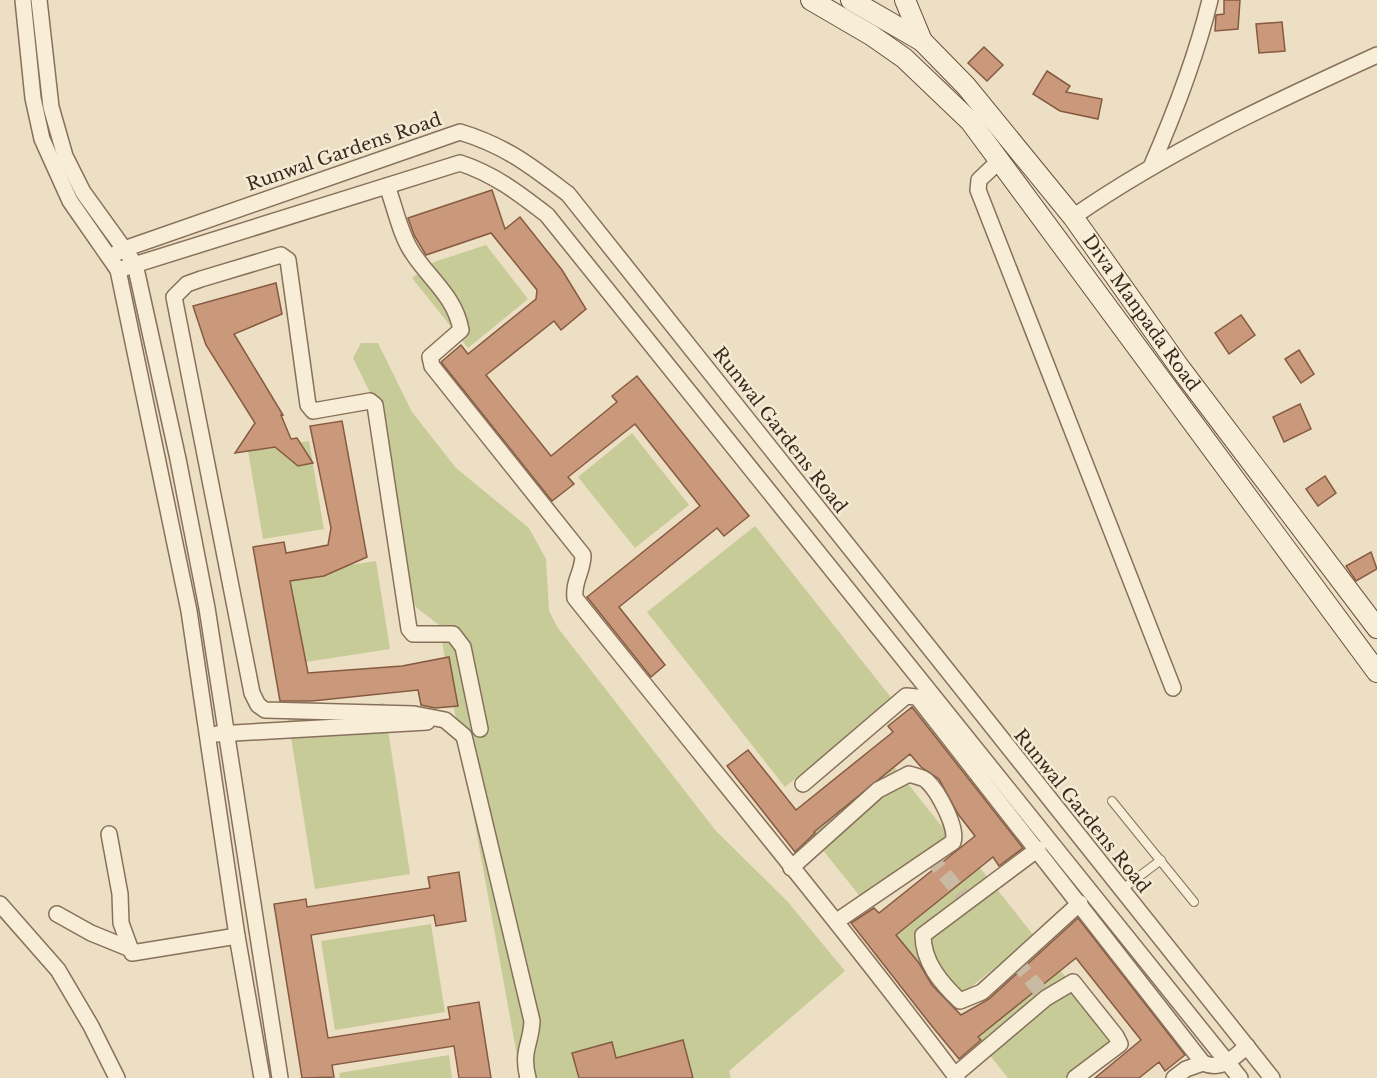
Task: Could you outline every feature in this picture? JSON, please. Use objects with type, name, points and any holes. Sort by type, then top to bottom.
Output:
[{"type":"street","points":[[23,0],[33,98],[42,139],[69,201],[114,263],[189,611],[237,936],[262,1078]]},
{"type":"street","points":[[39,0],[51,107],[65,156],[83,192],[135,264],[178,459],[207,608],[280,1078]]},
{"type":"street","points":[[811,0],[871,35],[907,61],[970,121],[1377,672]]},
{"type":"street","points":[[851,0],[922,41],[907,61]]},
{"type":"street","name":"Diva Manpada Road","points":[[905,0],[922,41],[966,86],[1073,217],[1180,368],[1377,628]]},
{"type":"street","points":[[1151,167],[1199,46],[1210,0]]},
{"type":"street","points":[[1073,217],[1151,167],[1262,107],[1377,55]]},
{"type":"street","name":"Runwal Gardens Road","points":[[114,263],[124,249],[460,132],[492,142],[527,163],[568,194],[1272,1078]]},
{"type":"street","points":[[999,161],[979,180],[978,190],[1173,688]]},
{"type":"street","points":[[114,263],[135,264],[460,163],[480,170],[511,187],[547,216],[1240,1078]]},
{"type":"street","points":[[387,186],[410,250],[445,291],[458,315],[461,330],[430,357],[432,366],[583,555],[583,567],[573,585],[574,598],[791,868],[837,921],[956,1076],[1046,998],[1073,982],[1120,1044],[1075,1078]]},
{"type":"street","points":[[480,729],[463,647],[458,638],[453,634],[412,634],[409,629],[375,405],[370,400],[313,411],[308,405],[288,260],[281,255],[187,284],[174,297],[252,693],[258,705],[265,710],[414,714],[445,720],[464,736],[532,1021],[532,1032],[524,1052],[528,1078]]},
{"type":"street","points":[[803,784],[910,695],[917,697],[1206,1064]]},
{"type":"street","points":[[207,735],[445,720]]},
{"type":"street","points":[[791,868],[878,790],[909,774],[926,780],[948,813],[956,836],[953,842],[837,921]]},
{"type":"street","points":[[109,834],[120,894],[121,923],[128,948]]},
{"type":"street","points":[[1038,849],[923,935],[928,960],[944,986],[960,1001],[982,992],[1080,903]]},
{"type":"street","points":[[0,904],[58,970],[91,1026],[117,1078]]},
{"type":"street","points":[[57,914],[91,933],[128,948],[135,955],[237,936]]},
{"type":"street","points":[[1206,1064],[1217,1050],[1237,1033]]},
{"type":"street","points":[[1174,1078],[1186,1069],[1206,1064],[1228,1063],[1247,1046]]},
{"type":"lane","points":[[1112,801],[1194,902]]},
{"type":"lane","points":[[1120,890],[1161,860]]},
{"type":"green space","points":[[486,245],[528,299],[468,348],[412,278],[434,262]]},
{"type":"green space","points":[[361,343],[378,343],[412,412],[456,468],[529,528],[546,559],[549,611],[558,628],[716,831],[787,901],[845,971],[729,1071],[731,1078],[521,1078],[439,625],[417,608],[405,592],[384,421],[353,358]]},
{"type":"green space","points":[[632,433],[689,505],[635,548],[578,477]]},
{"type":"green space","points":[[309,441],[324,529],[263,539],[248,451]]},
{"type":"green space","points":[[755,526],[893,700],[785,787],[647,612]]},
{"type":"green space","points":[[376,561],[390,649],[280,666],[266,578]]},
{"type":"green space","points":[[384,703],[410,874],[315,889],[288,718]]},
{"type":"green space","points":[[893,765],[951,838],[867,905],[809,833]]},
{"type":"green space","points":[[977,864],[1034,936],[950,1004],[892,932]]},
{"type":"green space","points":[[431,924],[445,1012],[335,1030],[321,941]]},
{"type":"green space","points":[[1060,970],[1117,1042],[1072,1078],[1008,1078],[975,1037]]},
{"type":"green space","points":[[449,1055],[452,1078],[340,1078],[339,1073]]},
{"type":"building","points":[[1224,0],[1240,0],[1238,29],[1215,31],[1216,15],[1224,14]]},
{"type":"building","points":[[1282,22],[1285,51],[1259,53],[1256,24]]},
{"type":"building","points":[[984,47],[1003,65],[987,81],[968,63]]},
{"type":"building","points":[[1047,71],[1070,86],[1066,92],[1102,99],[1098,119],[1060,111],[1033,94]]},
{"type":"building","points":[[492,190],[505,229],[520,217],[562,270],[586,309],[561,330],[554,321],[486,375],[551,456],[617,402],[612,396],[637,376],[749,516],[724,536],[717,528],[619,607],[665,665],[651,677],[587,597],[700,506],[635,424],[568,477],[574,484],[552,501],[441,362],[461,345],[468,354],[536,299],[537,290],[491,233],[426,255],[414,235],[408,218]]},
{"type":"building","points":[[276,283],[282,314],[234,334],[283,415],[281,415],[291,439],[297,438],[313,463],[298,466],[275,447],[235,453],[255,423],[206,345],[193,306]]},
{"type":"building","points":[[1241,315],[1255,335],[1229,354],[1215,333]]},
{"type":"building","points":[[1299,350],[1314,374],[1301,383],[1285,359]]},
{"type":"building","points":[[1300,404],[1311,429],[1284,442],[1273,417]]},
{"type":"building","points":[[342,421],[367,557],[324,576],[290,581],[308,673],[402,666],[449,657],[458,706],[435,708],[421,705],[418,690],[312,701],[280,701],[253,547],[284,542],[286,553],[328,545],[331,528],[310,426]]},
{"type":"building","points":[[1325,476],[1336,493],[1318,506],[1306,489]]},
{"type":"building","points":[[1371,552],[1377,569],[1356,581],[1346,566]]},
{"type":"building","points":[[912,707],[1023,848],[999,866],[993,857],[896,935],[919,963],[932,985],[961,1015],[989,999],[1078,918],[1185,1055],[1165,1071],[1159,1062],[1139,1078],[1095,1078],[1141,1040],[1076,958],[978,1037],[981,1040],[959,1059],[931,1025],[851,923],[874,908],[879,913],[975,836],[958,814],[939,779],[921,767],[910,754],[814,832],[795,852],[727,766],[748,750],[796,810],[893,732],[888,726]]},
{"type":"building","points":[[459,872],[466,921],[436,926],[434,915],[311,935],[328,1038],[450,1019],[448,1007],[479,1002],[491,1078],[459,1078],[454,1046],[332,1065],[334,1077],[302,1078],[274,904],[306,899],[307,907],[430,888],[428,877]]},
{"type":"building","points":[[683,1040],[693,1078],[579,1078],[572,1053],[612,1042],[616,1058]]},
{"type":"tunnel","points":[[930,857],[967,901]]},
{"type":"tunnel","points":[[1016,961],[1046,998]]}]
